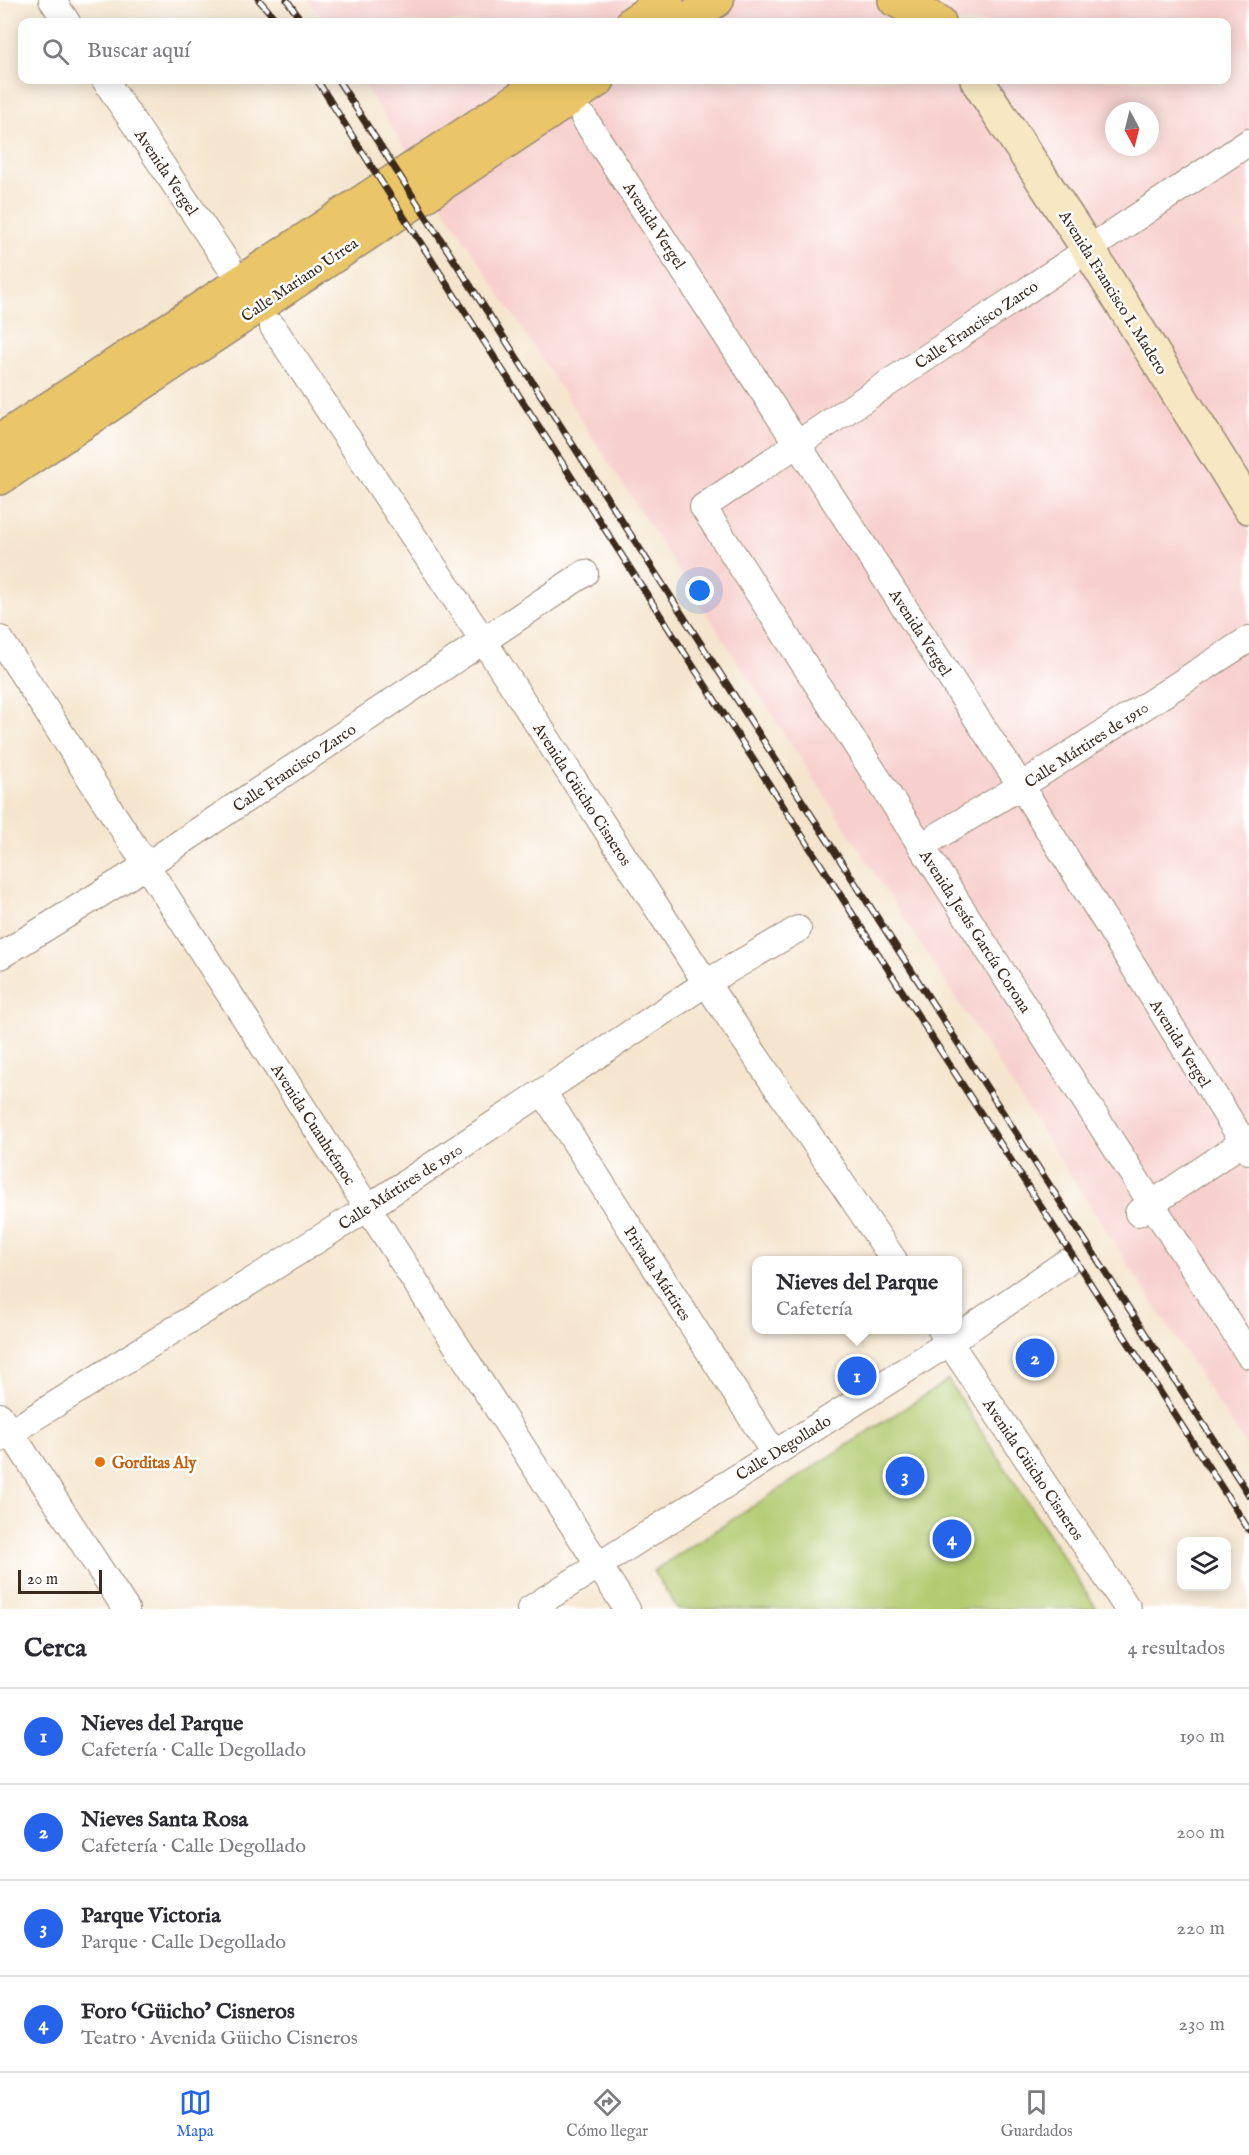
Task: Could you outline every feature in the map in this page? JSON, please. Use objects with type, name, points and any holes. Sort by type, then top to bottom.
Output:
[{"type":"main road","points":[[639,18],[668,0]]},
{"type":"main road","points":[[689,18],[717,0]]},
{"type":"main road","points":[[895,0],[934,15]]},
{"type":"main road","name":"Calle Mariano Urrea","points":[[0,441],[541,84]]},
{"type":"main road","name":"Calle Mariano Urrea","points":[[0,478],[592,84]]},
{"type":"main road","name":"Avenida Francisco I. Madero","points":[[979,84],[1088,249],[1249,507]]},
{"type":"street","points":[[52,0],[64,18]]},
{"type":"street","name":"Avenida Vergel","points":[[108,84],[228,264]]},
{"type":"street","name":"Avenida Vergel","points":[[584,118],[1021,786],[1247,1144]]},
{"type":"street","name":"Calle Francisco Zarco","points":[[703,507],[1249,142]]},
{"type":"street","name":"Avenida Güicho Cisneros","points":[[273,327],[483,640],[706,983],[891,1256]]},
{"type":"street","name":"Avenida Jesús García Corona","points":[[703,507],[921,846],[1145,1209],[1249,1355]]},
{"type":"street","name":"Calle Francisco Zarco","points":[[0,957],[147,865],[585,573]]},
{"type":"street","name":"Avenida Cuauhtémoc","points":[[0,639],[627,1609]]},
{"type":"street","name":"Calle Mártires de 1910","points":[[921,846],[1021,786],[1249,639]]},
{"type":"street","name":"Calle Mártires de 1910","points":[[4,1429],[368,1208],[706,983],[798,929]]},
{"type":"street","name":"Privada Mártires","points":[[543,1092],[774,1454]]},
{"type":"street","points":[[1145,1209],[1247,1144]]},
{"type":"street","name":"Calle Degollado","points":[[962,1326],[1065,1263]]},
{"type":"street","name":"Avenida Güicho Cisneros","points":[[945,1336],[1128,1609]]},
{"type":"street","name":"Calle Degollado","points":[[530,1609],[774,1454],[945,1336]]},
{"type":"street","points":[[4,1429],[126,1609]]},
{"type":"shaded area","points":[[309,0],[1249,0],[1249,1451],[364,84],[1231,84],[1231,18],[321,18]]},
{"type":"green space","points":[[948,1380],[1097,1609],[678,1609],[653,1571]]},
{"type":"railway","points":[[259,0],[275,18]]},
{"type":"railway","points":[[287,0],[299,18]]},
{"type":"railway","points":[[320,84],[1249,1530]]},
{"type":"railway","points":[[341,84],[1249,1495]]},
{"type":"place","name":"Nieves Santa Rosa","points":[[1035,1358]]},
{"type":"place","name":"Nieves del Parque","points":[[857,1376]]},
{"type":"place","name":"Gorditas Aly","points":[[100,1462]]},
{"type":"place","name":"Parque Victoria","points":[[905,1476]]},
{"type":"place","name":"Foro ‘Güicho’ Cisneros","points":[[952,1539]]}]
